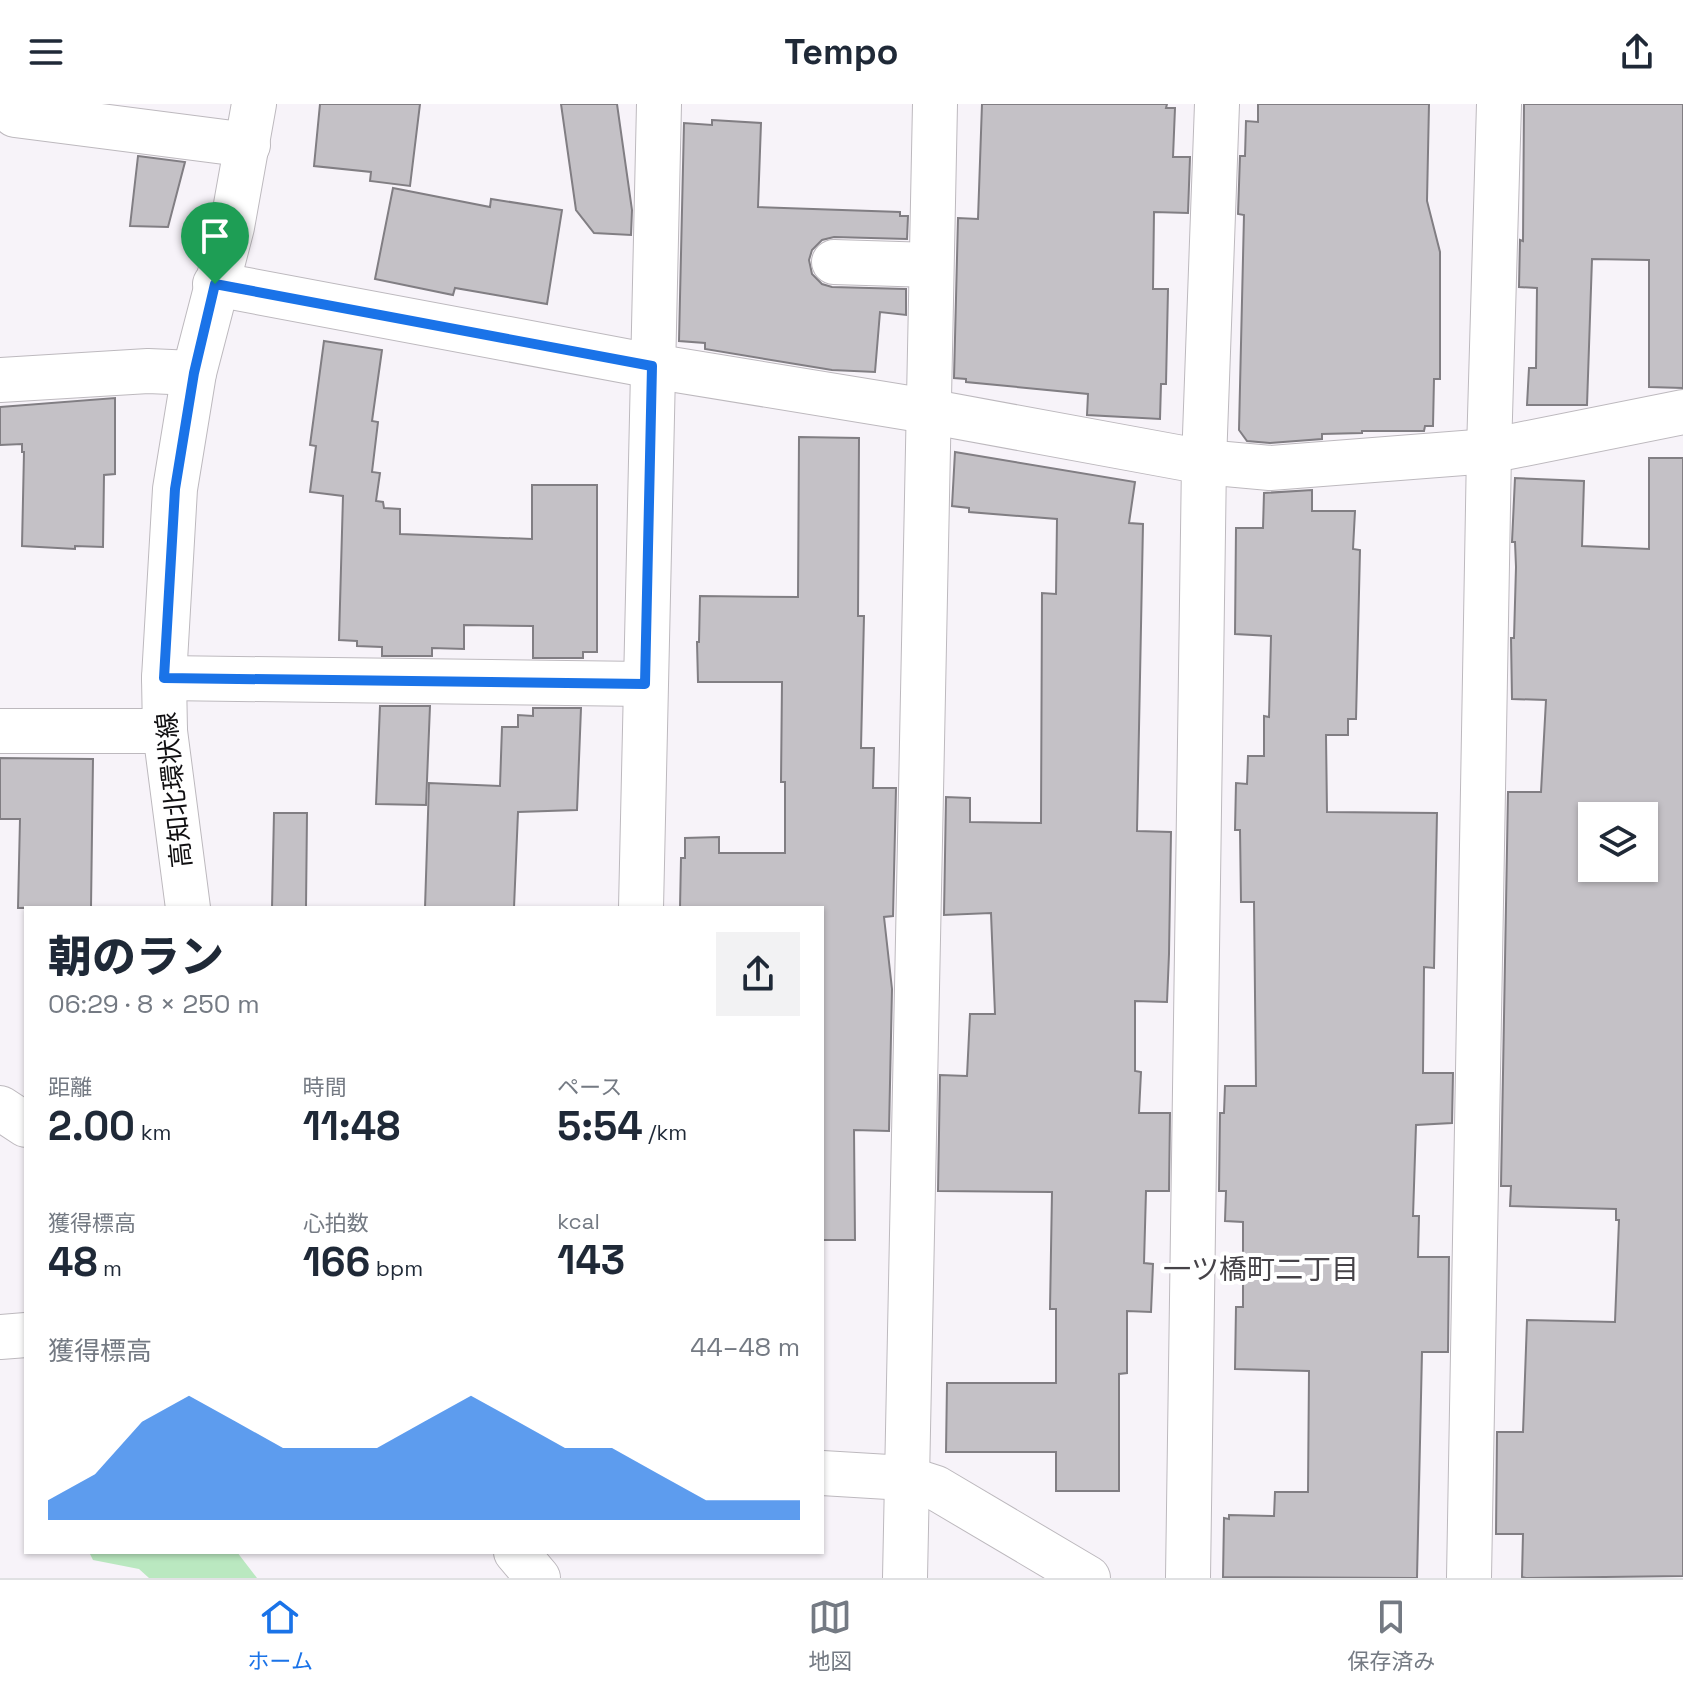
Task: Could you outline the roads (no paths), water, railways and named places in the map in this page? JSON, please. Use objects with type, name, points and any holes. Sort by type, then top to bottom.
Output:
[{"type":"street","points":[[641,906],[659,104]]},
{"type":"street","points":[[905,1578],[935,104]]},
{"type":"street","points":[[1188,1578],[1204,462],[1217,104]]},
{"type":"street","points":[[1469,1578],[1489,451],[1499,104]]},
{"type":"street","points":[[15,115],[90,114],[251,124]]},
{"type":"street","name":"高知北環状線","points":[[188,906],[165,731],[164,678],[175,489],[194,373],[232,227],[251,124]]},
{"type":"street","points":[[834,262],[931,265]]},
{"type":"street","points":[[215,284],[652,366],[927,411],[1204,462],[1270,468],[1489,451],[1683,412]]},
{"type":"street","points":[[0,380],[148,371],[194,373]]},
{"type":"street","points":[[164,678],[645,684]]},
{"type":"street","points":[[0,731],[165,731]]},
{"type":"street","points":[[0,1108],[24,1124]]},
{"type":"street","points":[[0,1337],[24,1335]]},
{"type":"street","points":[[824,1473],[905,1478],[936,1488],[1088,1578]]},
{"type":"district","name":"一ツ橋町二丁目","points":[[1261,1269]]}]
